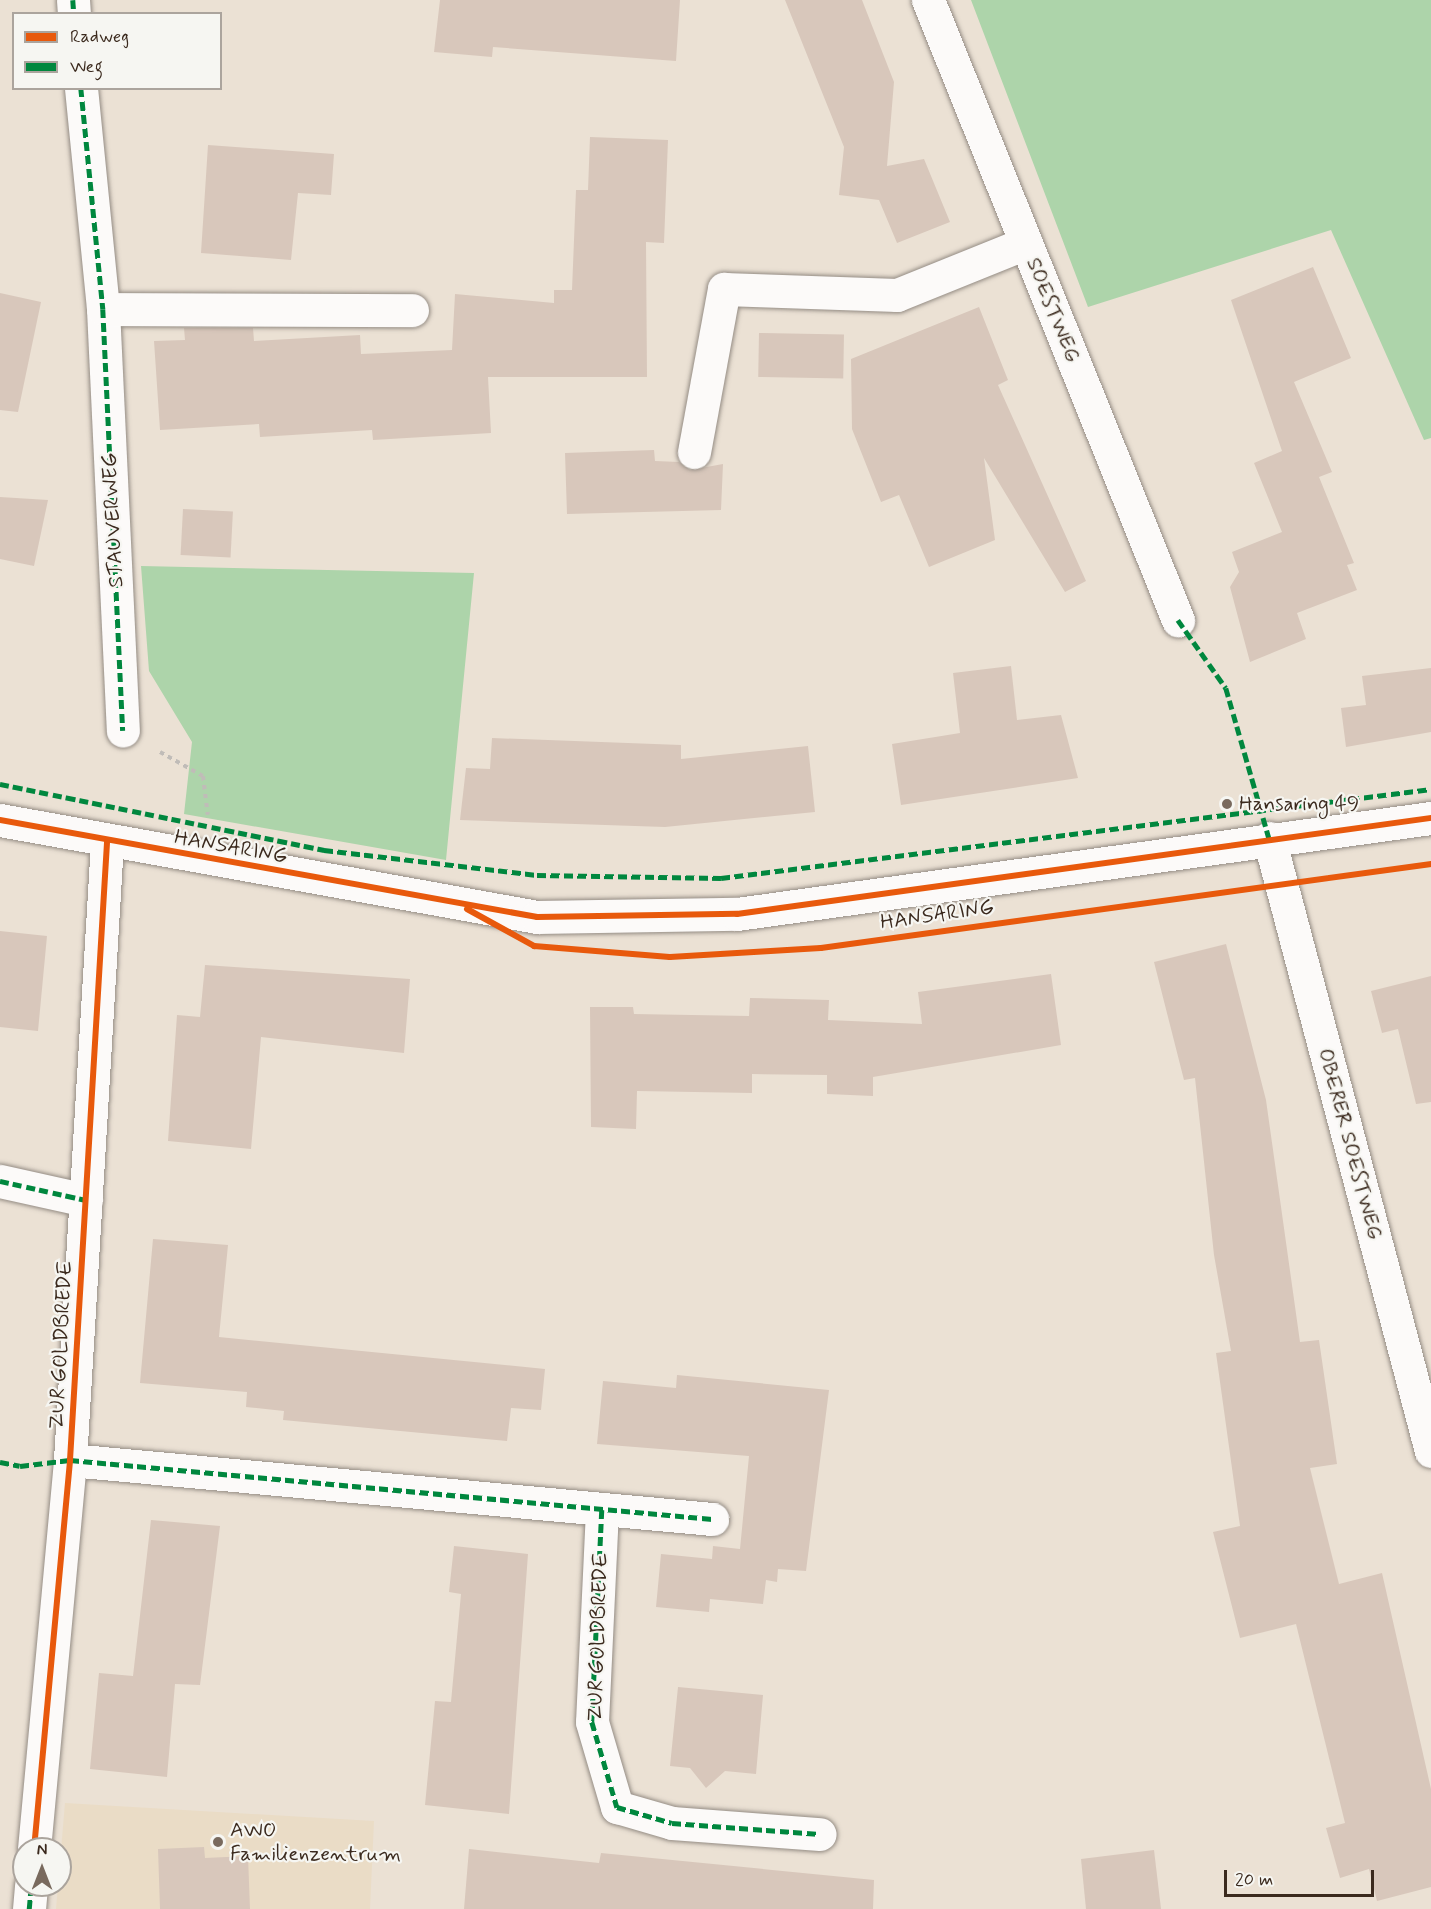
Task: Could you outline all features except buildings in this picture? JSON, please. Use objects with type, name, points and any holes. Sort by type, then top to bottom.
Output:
[{"type":"street","name":"SOESTWEG","points":[[928,0],[1178,620]]},
{"type":"street","name":"STAUVERWEG","points":[[81,90],[104,309],[123,731]]},
{"type":"street","points":[[694,452],[724,289],[897,295],[1026,243]]},
{"type":"street","points":[[104,309],[412,310]]},
{"type":"street","name":"HANSARING","points":[[0,820],[106,842],[537,917],[725,914],[1269,838],[1431,818]]},
{"type":"street","name":"OBERER SOESTWEG","points":[[1269,838],[1423,1388],[1431,1451]]},
{"type":"street","name":"ZUR GOLDBREDE","points":[[35,1837],[70,1460],[106,842]]},
{"type":"street","points":[[0,1181],[86,1200]]},
{"type":"street","name":"ZUR GOLDBREDE","points":[[70,1460],[712,1519]]},
{"type":"street","name":"ZUR GOLDBREDE","points":[[602,1510],[592,1722],[617,1807],[672,1823],[820,1834]]},
{"type":"path","points":[[123,731],[203,776],[213,859]]},
{"type":"shaded area","name":"AWO Familienzentrum","points":[[65,1803],[374,1821],[370,1909],[56,1909],[57,1897],[72,1897],[72,1837],[62,1837]]},
{"type":"green space","points":[[971,0],[1431,0],[1431,438],[1424,440],[1331,230],[1088,307]]},
{"type":"green space","points":[[141,566],[474,573],[446,860],[184,814],[192,742],[149,671]]},
{"type":"marked path","points":[[73,0],[74,12]]},
{"type":"marked path","points":[[81,90],[103,309],[123,731]]},
{"type":"marked path","points":[[1178,620],[1226,688],[1269,838]]},
{"type":"marked path","points":[[0,784],[324,850],[537,875],[721,878],[1431,789]]},
{"type":"marked path","points":[[0,1181],[86,1200]]},
{"type":"marked path","points":[[0,1462],[20,1466],[70,1460],[712,1519]]},
{"type":"marked path","points":[[602,1510],[592,1722],[617,1807],[672,1823],[820,1834]]},
{"type":"marked path","points":[[29,1909],[30,1897]]},
{"type":"cycle path","points":[[0,820],[537,917],[737,914],[1431,818]]},
{"type":"cycle path","points":[[35,1837],[70,1460],[107,842]]},
{"type":"cycle path","points":[[467,909],[534,946],[670,957],[821,948],[1431,864]]},
{"type":"place","name":"Hansaring 49","points":[[1227,804]]},
{"type":"place","name":"AWO Familienzentrum","points":[[218,1842]]}]
